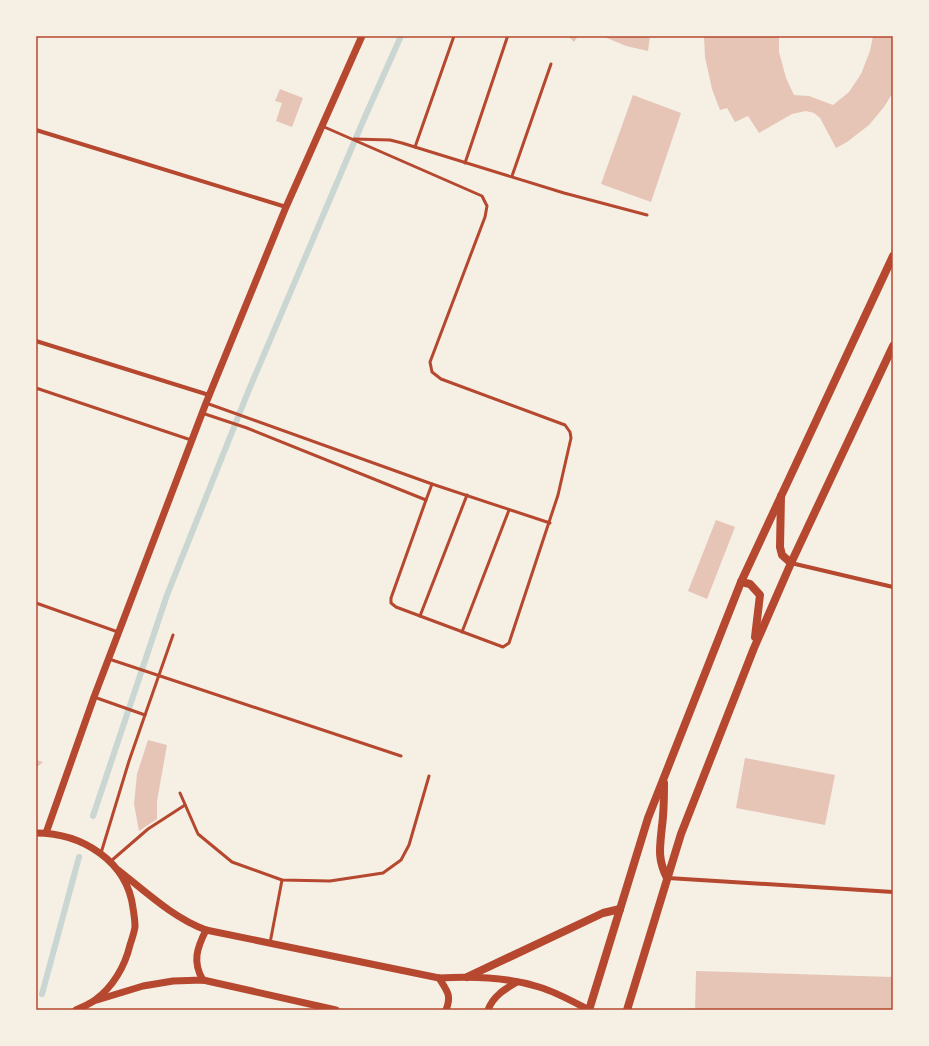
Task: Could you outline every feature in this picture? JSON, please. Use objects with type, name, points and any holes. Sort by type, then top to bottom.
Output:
[{"type":"main road","points":[[589,1010],[620,909],[665,774],[741,582],[781,493],[893,256]]},
{"type":"main road","points":[[627,1010],[681,834],[754,648],[791,563],[893,346]]},
{"type":"main road","points":[[781,493],[780,547],[782,555],[791,563]]},
{"type":"main road","points":[[741,582],[750,584],[760,595],[754,648]]},
{"type":"main road","points":[[665,774],[662,827],[659,846],[662,868],[667,878]]},
{"type":"main road","points":[[467,977],[603,913],[620,909]]},
{"type":"street","points":[[46,833],[94,696],[209,395],[286,207],[362,36]]},
{"type":"street","points":[[36,130],[286,207]]},
{"type":"street","points":[[36,341],[209,395]]},
{"type":"street","points":[[791,563],[893,586]]},
{"type":"street","points":[[36,833],[46,833],[66,837],[90,846],[101,853],[111,861],[118,870],[131,896],[135,926],[128,955],[115,981],[95,1001]]},
{"type":"street","points":[[118,870],[169,910],[192,925],[206,930],[439,978],[467,977],[517,982],[538,986],[564,996],[589,1010]]},
{"type":"street","points":[[667,878],[893,892]]},
{"type":"street","points":[[203,980],[198,971],[195,960],[198,946],[206,930]]},
{"type":"street","points":[[439,978],[448,992],[450,1000],[446,1010]]},
{"type":"street","points":[[76,1010],[95,1001],[143,986],[174,980],[203,980],[336,1010]]},
{"type":"street","points":[[488,1010],[492,1000],[503,990],[517,982]]},
{"type":"lane","points":[[415,147],[454,36]]},
{"type":"lane","points":[[465,162],[507,38]]},
{"type":"lane","points":[[512,176],[551,64]]},
{"type":"lane","points":[[322,126],[482,196],[487,206],[485,217],[430,362],[432,372],[441,379],[566,425],[570,432],[571,438],[550,523],[507,646],[503,647],[462,632],[396,607],[391,603],[391,598],[432,484]]},
{"type":"lane","points":[[352,139],[390,140],[564,193],[647,215]]},
{"type":"lane","points":[[36,388],[192,440]]},
{"type":"lane","points":[[206,403],[432,484],[550,523]]},
{"type":"lane","points":[[202,413],[247,428],[426,500]]},
{"type":"lane","points":[[420,616],[467,496]]},
{"type":"lane","points":[[462,632],[509,510]]},
{"type":"lane","points":[[36,603],[118,632]]},
{"type":"lane","points":[[101,853],[129,761],[173,635]]},
{"type":"lane","points":[[108,659],[401,756]]},
{"type":"lane","points":[[94,696],[145,715]]},
{"type":"lane","points":[[180,793],[198,834],[232,862],[282,880],[330,881],[383,873],[401,860],[409,845],[429,776]]},
{"type":"lane","points":[[111,861],[148,829],[185,805]]},
{"type":"lane","points":[[270,944],[282,880]]},
{"type":"building","points":[[568,36],[578,36],[574,42]]},
{"type":"building","points":[[602,36],[650,36],[648,51],[626,46]]},
{"type":"building","points":[[704,36],[779,36],[779,52],[786,78],[794,95],[809,96],[833,105],[849,92],[861,74],[870,51],[873,36],[893,36],[893,95],[892,94],[884,107],[869,125],[847,142],[836,148],[820,118],[814,113],[806,111],[792,114],[759,133],[748,116],[735,122],[727,108],[720,110],[712,89],[705,57]]},
{"type":"building","points":[[280,89],[303,98],[292,127],[276,121],[282,103],[275,101]]},
{"type":"building","points":[[633,95],[681,113],[651,202],[601,184]]},
{"type":"building","points":[[716,520],[735,527],[707,599],[688,591]]},
{"type":"building","points":[[148,740],[167,745],[157,801],[157,819],[139,831],[134,804],[137,774]]},
{"type":"building","points":[[745,758],[835,775],[825,825],[736,808]]},
{"type":"building","points":[[36,760],[43,762],[36,768]]},
{"type":"building","points":[[696,971],[893,977],[893,1010],[695,1010]]},
{"type":"waterway","points":[[93,816],[167,595],[248,392],[364,119],[401,36]]},
{"type":"waterway","points":[[42,994],[79,857]]}]
